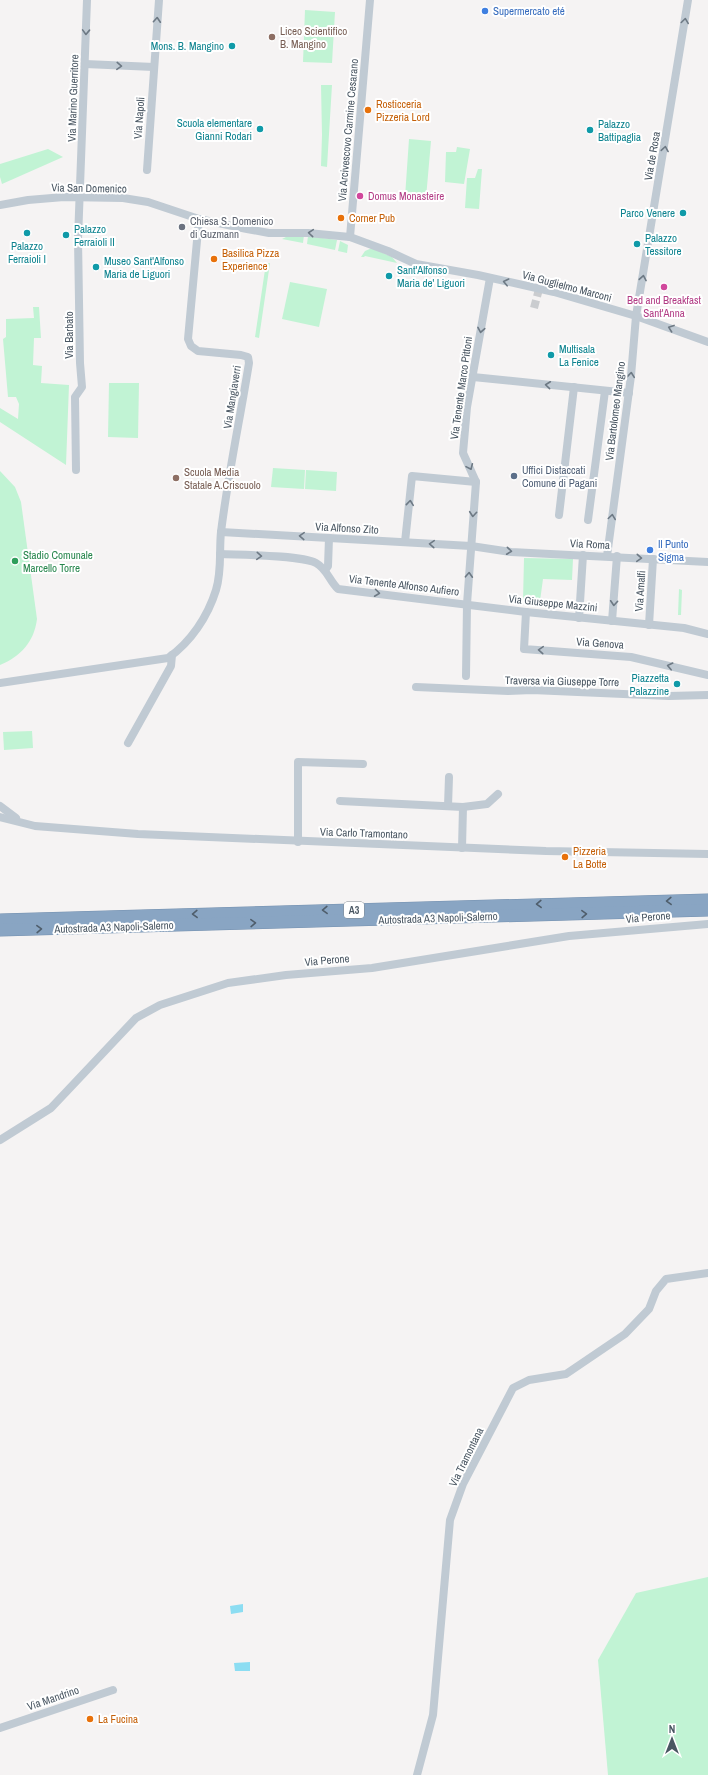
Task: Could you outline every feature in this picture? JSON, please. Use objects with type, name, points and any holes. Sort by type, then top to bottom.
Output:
[{"type":"highway","name":"Autostrada A3 Napoli-Salerno","points":[[0,920],[708,900]]},
{"type":"highway","name":"Autostrada A3 Napoli-Salerno","points":[[0,930],[708,910]]},
{"type":"street","name":"Via Marino Guerritore","points":[[80,198],[87,0]]},
{"type":"street","name":"Via Napoli","points":[[147,170],[159,0]]},
{"type":"street","name":"Via Arcivescovo Carmine Cesarano","points":[[350,237],[370,0]]},
{"type":"street","name":"Via de Rosa","points":[[636,316],[688,0]]},
{"type":"street","points":[[85,64],[154,67]]},
{"type":"street","name":"Via Barbato","points":[[76,470],[75,397],[82,387],[80,363],[78,239],[80,198]]},
{"type":"street","name":"Via San Domenico","points":[[0,205],[28,200],[123,198],[148,202],[199,219],[269,233],[308,233],[350,237]]},
{"type":"street","name":"Via Mangiaverri","points":[[172,655],[181,649],[190,639],[198,626],[212,601],[219,577],[221,532],[249,363],[248,357],[241,354],[198,351],[191,346],[188,339],[199,219]]},
{"type":"street","name":"Via Guglielmo Marconi","points":[[350,237],[388,251],[416,264],[554,292],[636,316],[708,342]]},
{"type":"street","name":"Via Tenente Marco Pittoni","points":[[467,604],[470,546],[476,482],[463,453],[467,408],[490,278]]},
{"type":"street","name":"Via Bartolomeo Mangino","points":[[607,556],[629,393],[636,316]]},
{"type":"street","points":[[472,377],[629,393]]},
{"type":"street","points":[[559,515],[574,387]]},
{"type":"street","points":[[588,520],[605,390]]},
{"type":"street","points":[[405,542],[412,476],[476,482]]},
{"type":"street","name":"Via Alfonso Zito","points":[[221,532],[470,546]]},
{"type":"street","points":[[220,554],[300,559],[316,563],[325,570],[328,566],[329,538]]},
{"type":"street","name":"Via Roma","points":[[470,546],[511,552],[617,556],[708,562]]},
{"type":"street","points":[[579,618],[583,555]]},
{"type":"street","points":[[612,621],[617,556]]},
{"type":"street","name":"Via Amalfi","points":[[649,625],[653,559]]},
{"type":"street","name":"Via Tenente Alfonso Aufiero","points":[[325,570],[332,583],[338,589],[467,604]]},
{"type":"street","points":[[466,676],[467,604]]},
{"type":"street","name":"Via Giuseppe Mazzini","points":[[467,604],[579,618],[684,628],[708,634]]},
{"type":"street","name":"Via Genova","points":[[526,612],[524,649],[631,657],[708,675]]},
{"type":"street","points":[[0,683],[156,661],[172,655],[171,666],[128,743]]},
{"type":"street","name":"Traversa via Giuseppe Torre","points":[[416,687],[508,692],[532,690],[668,696],[708,694]]},
{"type":"street","points":[[298,842],[298,762],[364,764]]},
{"type":"street","points":[[448,806],[449,776]]},
{"type":"street","points":[[340,802],[463,807],[487,804],[498,794]]},
{"type":"street","points":[[0,806],[20,821]]},
{"type":"street","points":[[462,848],[463,807]]},
{"type":"street","name":"Via Carlo Tramontano","points":[[0,817],[35,826],[86,831],[298,842],[708,854]]},
{"type":"street","name":"Via Carlo Tramontano","points":[[0,822],[9,824],[20,821]]},
{"type":"street","name":"Via Perone","points":[[0,1140],[51,1108],[136,1018],[160,1005],[228,983],[286,975],[372,968],[569,936],[708,924]]},
{"type":"street","name":"Via Tramontana","points":[[417,1775],[433,1715],[450,1520],[463,1484],[513,1388],[528,1380],[566,1374],[625,1334],[649,1309],[656,1291],[666,1279],[708,1273]]},
{"type":"street","name":"Via Mandrino","points":[[0,1728],[113,1690]]},
{"type":"green space","points":[[305,10],[335,12],[332,63],[303,62]]},
{"type":"green space","points":[[321,85],[332,85],[327,167],[321,166]]},
{"type":"green space","points":[[409,139],[431,141],[426,198],[417,197],[416,199],[405,197]]},
{"type":"green space","points":[[457,147],[470,149],[464,184],[445,182],[446,152],[456,152]]},
{"type":"green space","points":[[48,149],[63,157],[2,184],[0,177],[0,164]]},
{"type":"green space","points":[[478,169],[482,169],[479,209],[465,208],[467,178],[475,178]]},
{"type":"green space","points":[[292,234],[304,235],[303,243],[282,239]]},
{"type":"green space","points":[[308,236],[337,240],[335,250],[307,244]]},
{"type":"green space","points":[[340,241],[348,245],[347,253],[338,251]]},
{"type":"green space","points":[[372,248],[392,257],[397,263],[365,256],[361,257],[365,251]]},
{"type":"green space","points":[[266,263],[270,263],[259,338],[255,337]]},
{"type":"green space","points":[[290,282],[327,289],[319,327],[282,319]]},
{"type":"green space","points":[[33,307],[39,307],[41,338],[34,338],[33,365],[42,366],[41,383],[69,385],[66,465],[0,422],[0,408],[18,419],[19,404],[16,397],[8,397],[3,339],[6,337],[6,319],[34,318]]},
{"type":"green space","points":[[109,383],[139,383],[138,438],[108,437]]},
{"type":"green space","points":[[273,468],[305,470],[304,489],[271,487]]},
{"type":"green space","points":[[306,470],[337,472],[336,491],[305,489]]},
{"type":"green space","name":"Stadio Comunale Marcello Torre","points":[[0,471],[15,487],[21,502],[37,619],[30,641],[20,653],[0,665]]},
{"type":"green space","points":[[524,558],[573,559],[572,580],[543,579],[540,601],[523,601]]},
{"type":"green space","points":[[679,589],[682,590],[681,615],[678,615]]},
{"type":"green space","points":[[32,731],[33,748],[4,750],[3,732]]},
{"type":"green space","points":[[708,1577],[708,1775],[608,1775],[598,1660],[636,1593]]},
{"type":"water","points":[[243,1604],[243,1612],[231,1614],[230,1606]]},
{"type":"water","points":[[250,1662],[250,1671],[235,1671],[234,1663]]},
{"type":"tunnel","points":[[534,308],[539,289]]},
{"type":"place","name":"Supermercato eté","points":[[485,11]]},
{"type":"place","name":"Liceo Scientifico B. Mangino","points":[[272,37]]},
{"type":"place","name":"Mons. B. Mangino","points":[[232,46]]},
{"type":"place","name":"Rosticceria Pizzeria Lord","points":[[368,110]]},
{"type":"place","name":"Scuola elementare Gianni Rodari","points":[[260,129]]},
{"type":"place","name":"Palazzo Battipaglia","points":[[590,130]]},
{"type":"place","name":"Domus Monasteire","points":[[360,196]]},
{"type":"place","name":"Parco Venere","points":[[683,213]]},
{"type":"place","name":"Corner Pub","points":[[341,218]]},
{"type":"place","name":"Chiesa S. Domenico di Guzmann","points":[[182,227]]},
{"type":"place","name":"Palazzo Ferraioli I","points":[[27,233]]},
{"type":"place","name":"Palazzo Ferraioli II","points":[[66,235]]},
{"type":"place","name":"Palazzo Tessitore","points":[[637,244]]},
{"type":"place","name":"Basilica Pizza Experience","points":[[214,259]]},
{"type":"place","name":"Museo Sant'Alfonso Maria de Liguori","points":[[96,267]]},
{"type":"place","name":"Sant'Alfonso Maria de' Liguori","points":[[389,276]]},
{"type":"place","name":"Bed and Breakfast Sant'Anna","points":[[664,287]]},
{"type":"place","name":"Multisala La Fenice","points":[[551,355]]},
{"type":"place","name":"Uffici Distaccati Comune di Pagani","points":[[514,476]]},
{"type":"place","name":"Scuola Media Statale A.Criscuolo","points":[[176,478]]},
{"type":"place","name":"Il Punto Sigma","points":[[650,550]]},
{"type":"place","name":"Stadio Comunale Marcello Torre","points":[[15,561]]},
{"type":"place","name":"Piazzetta Palazzine","points":[[677,684]]},
{"type":"place","name":"Pizzeria La Botte","points":[[565,857]]},
{"type":"place","name":"La Fucina","points":[[90,1719]]}]
